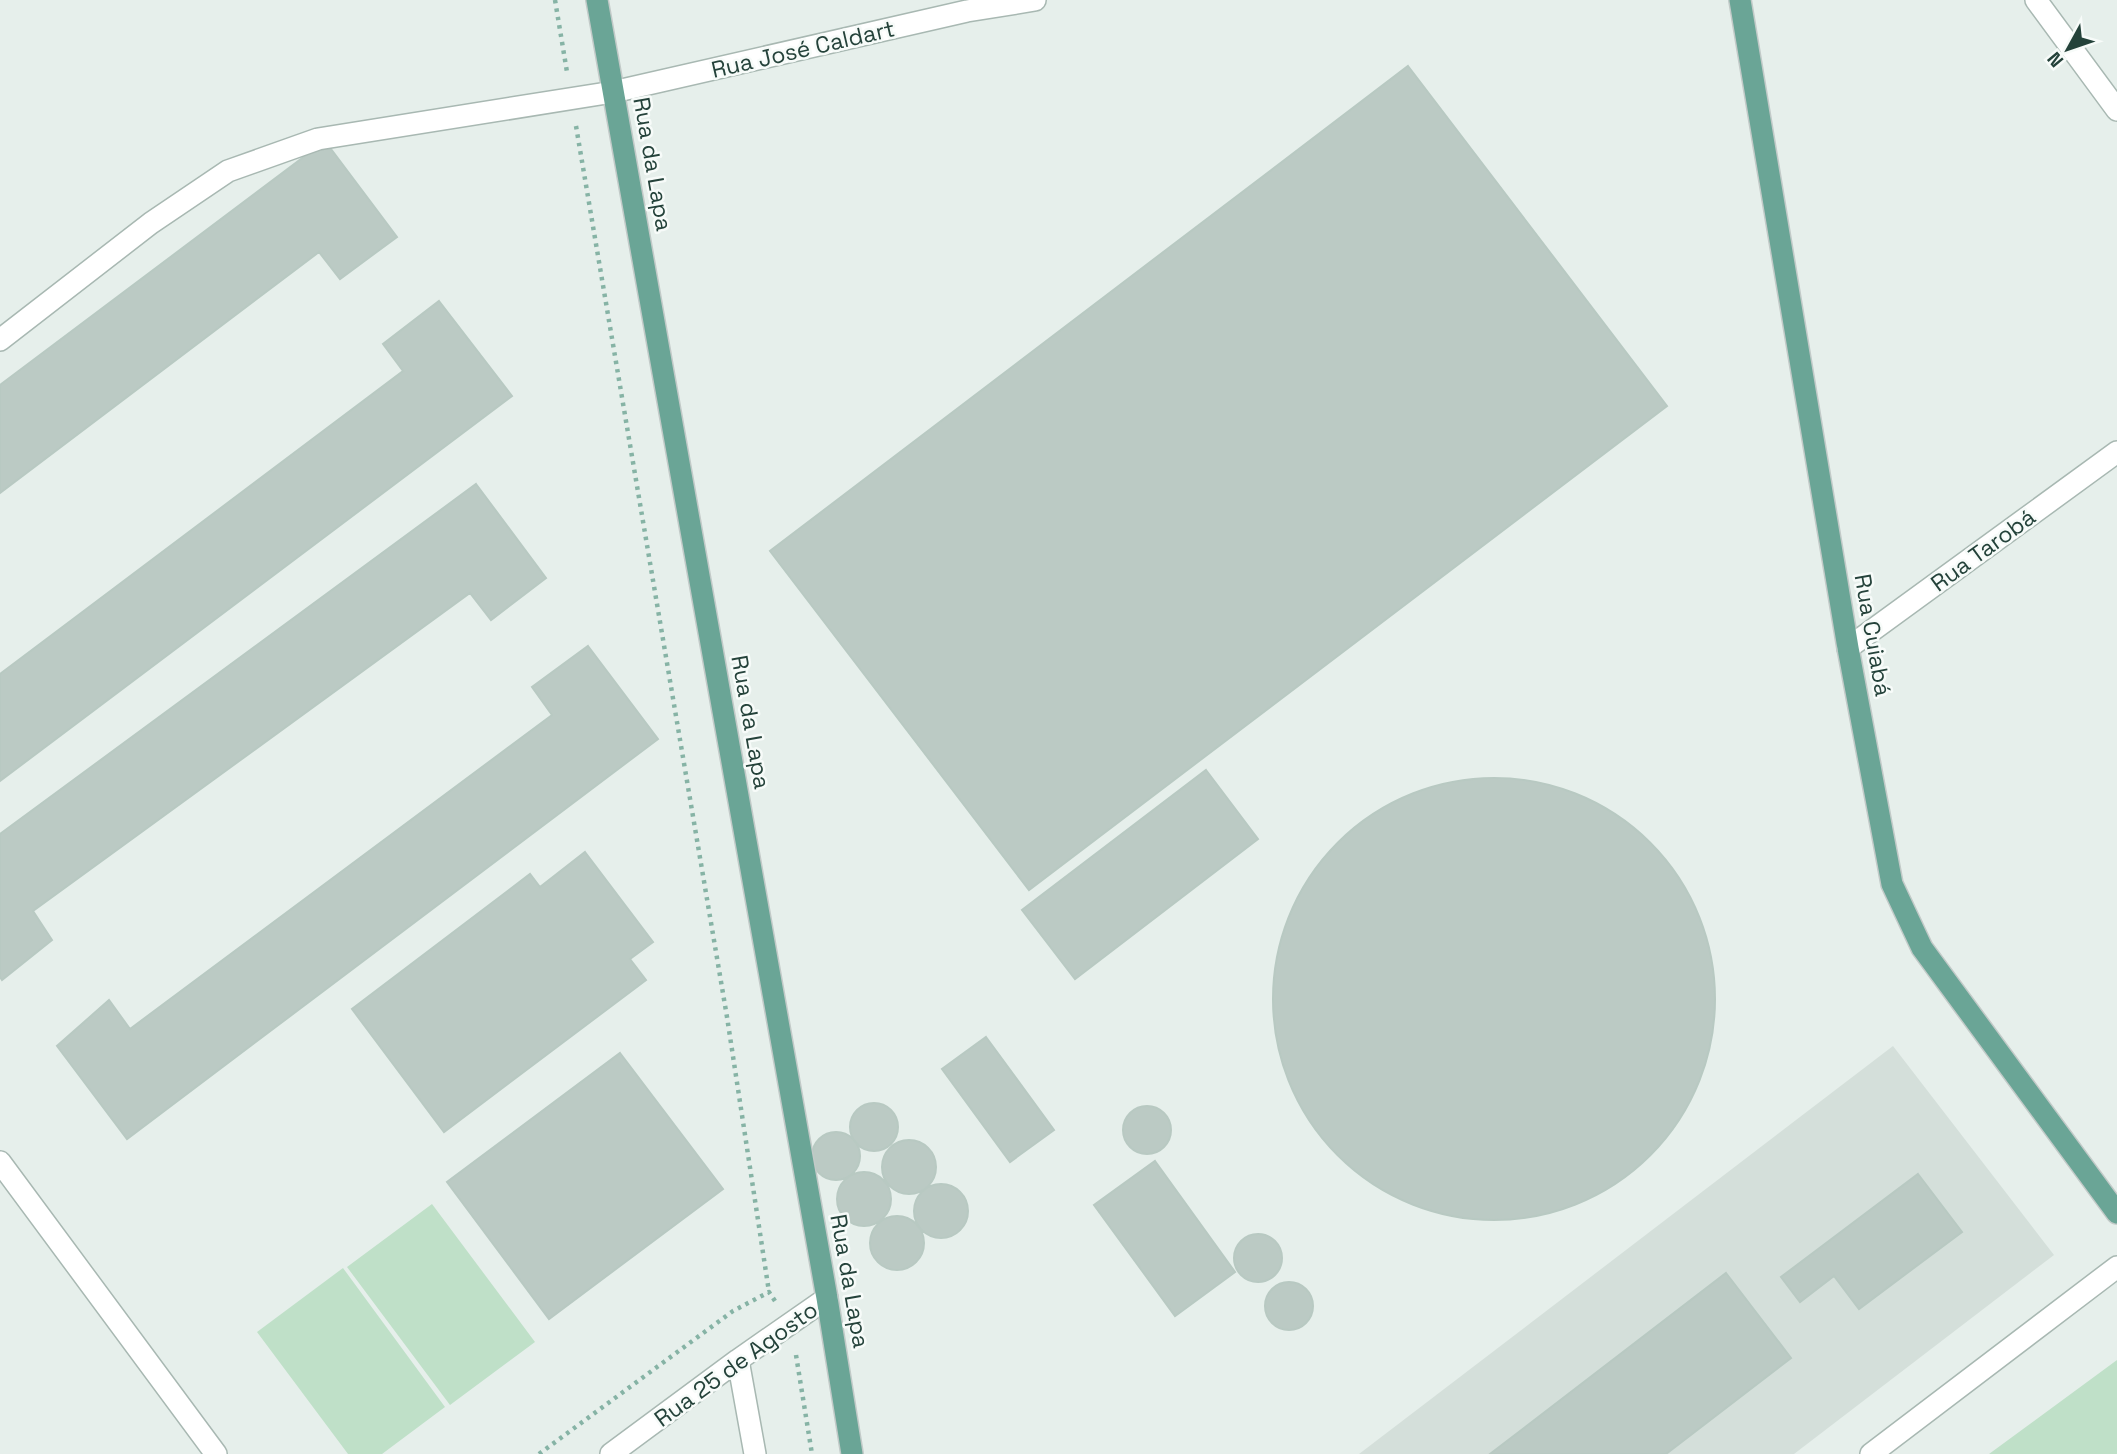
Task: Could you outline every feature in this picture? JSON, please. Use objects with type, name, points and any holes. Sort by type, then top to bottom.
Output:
[{"type":"main road","name":"Rua da Lapa","points":[[597,0],[827,1298],[852,1454]]},
{"type":"main road","name":"Rua Cuiabá","points":[[1740,0],[1849,648],[1892,884],[1930,959],[2117,1213]]},
{"type":"street","name":"Rua José Caldart","points":[[0,340],[151,223],[228,171],[318,139],[613,92],[966,6],[1035,0]]},
{"type":"street","points":[[2036,0],[2117,110]]},
{"type":"street","name":"Rua Tarobá","points":[[1849,648],[2117,452]]},
{"type":"street","points":[[0,1162],[216,1454]]},
{"type":"street","points":[[1871,1454],[2117,1267]]},
{"type":"street","name":"Rua 25 de Agosto","points":[[611,1454],[827,1298]]},
{"type":"street","points":[[738,1360],[755,1454]]},
{"type":"path","points":[[555,0],[725,1003],[769,1292]]},
{"type":"shaded area","points":[[1893,1046],[2054,1255],[1794,1454],[1359,1454]]},
{"type":"green space","points":[[432,1204],[535,1342],[450,1405],[347,1267]]},
{"type":"green space","points":[[343,1268],[445,1407],[382,1454],[348,1454],[257,1332]]},
{"type":"green space","points":[[2117,1360],[2117,1454],[1989,1454]]},
{"type":"building","points":[[1408,66],[1667,406],[1029,890],[770,551]]},
{"type":"building","points":[[325,141],[397,237],[340,279],[319,252],[0,493],[0,385]]},
{"type":"building","points":[[439,301],[512,396],[0,781],[0,674],[403,371],[383,344]]},
{"type":"building","points":[[476,484],[546,578],[491,620],[470,593],[33,911],[52,940],[2,980],[0,834]]},
{"type":"building","points":[[588,646],[658,739],[127,1139],[57,1046],[109,1000],[130,1029],[552,715],[532,687]]},
{"type":"building","points":[[1206,770],[1258,839],[1075,979],[1022,910]]},
{"type":"building","points":[[1494,778],[1537,782],[1579,795],[1617,815],[1650,843],[1678,876],[1698,914],[1711,956],[1715,999],[1711,1042],[1698,1084],[1678,1122],[1650,1155],[1617,1183],[1579,1203],[1537,1216],[1494,1220],[1451,1216],[1409,1203],[1371,1183],[1338,1155],[1310,1122],[1290,1084],[1277,1042],[1273,999],[1277,956],[1290,914],[1310,876],[1338,843],[1371,815],[1409,795],[1451,782]]},
{"type":"building","points":[[585,852],[653,942],[630,959],[646,980],[444,1132],[352,1009],[530,874],[540,887]]},
{"type":"building","points":[[986,1037],[1054,1130],[1010,1162],[942,1069]]},
{"type":"building","points":[[620,1053],[723,1189],[549,1319],[447,1182]]},
{"type":"building","points":[[874,1103],[891,1110],[898,1127],[891,1144],[874,1151],[857,1144],[850,1127],[857,1110]]},
{"type":"building","points":[[1147,1106],[1164,1113],[1171,1130],[1164,1147],[1147,1154],[1130,1147],[1123,1130],[1130,1113]]},
{"type":"building","points":[[836,1132],[853,1139],[860,1156],[853,1173],[836,1180],[819,1173],[812,1156],[819,1139]]},
{"type":"building","points":[[909,1140],[928,1148],[936,1167],[928,1186],[909,1194],[890,1186],[882,1167],[890,1148]]},
{"type":"building","points":[[1155,1161],[1235,1272],[1175,1316],[1094,1205]]},
{"type":"building","points":[[864,1172],[883,1180],[891,1199],[883,1218],[864,1226],[845,1218],[837,1199],[845,1180]]},
{"type":"building","points":[[1918,1174],[1962,1232],[1859,1309],[1834,1276],[1800,1302],[1781,1277]]},
{"type":"building","points":[[941,1184],[960,1192],[968,1211],[960,1230],[941,1238],[922,1230],[914,1211],[922,1192]]},
{"type":"building","points":[[897,1216],[916,1224],[924,1243],[916,1262],[897,1270],[878,1262],[870,1243],[878,1224]]},
{"type":"building","points":[[1258,1234],[1275,1241],[1282,1258],[1275,1275],[1258,1282],[1241,1275],[1234,1258],[1241,1241]]},
{"type":"building","points":[[1726,1273],[1791,1358],[1666,1454],[1490,1454]]},
{"type":"building","points":[[1289,1282],[1306,1289],[1313,1306],[1306,1323],[1289,1330],[1272,1323],[1265,1306],[1272,1289]]}]
